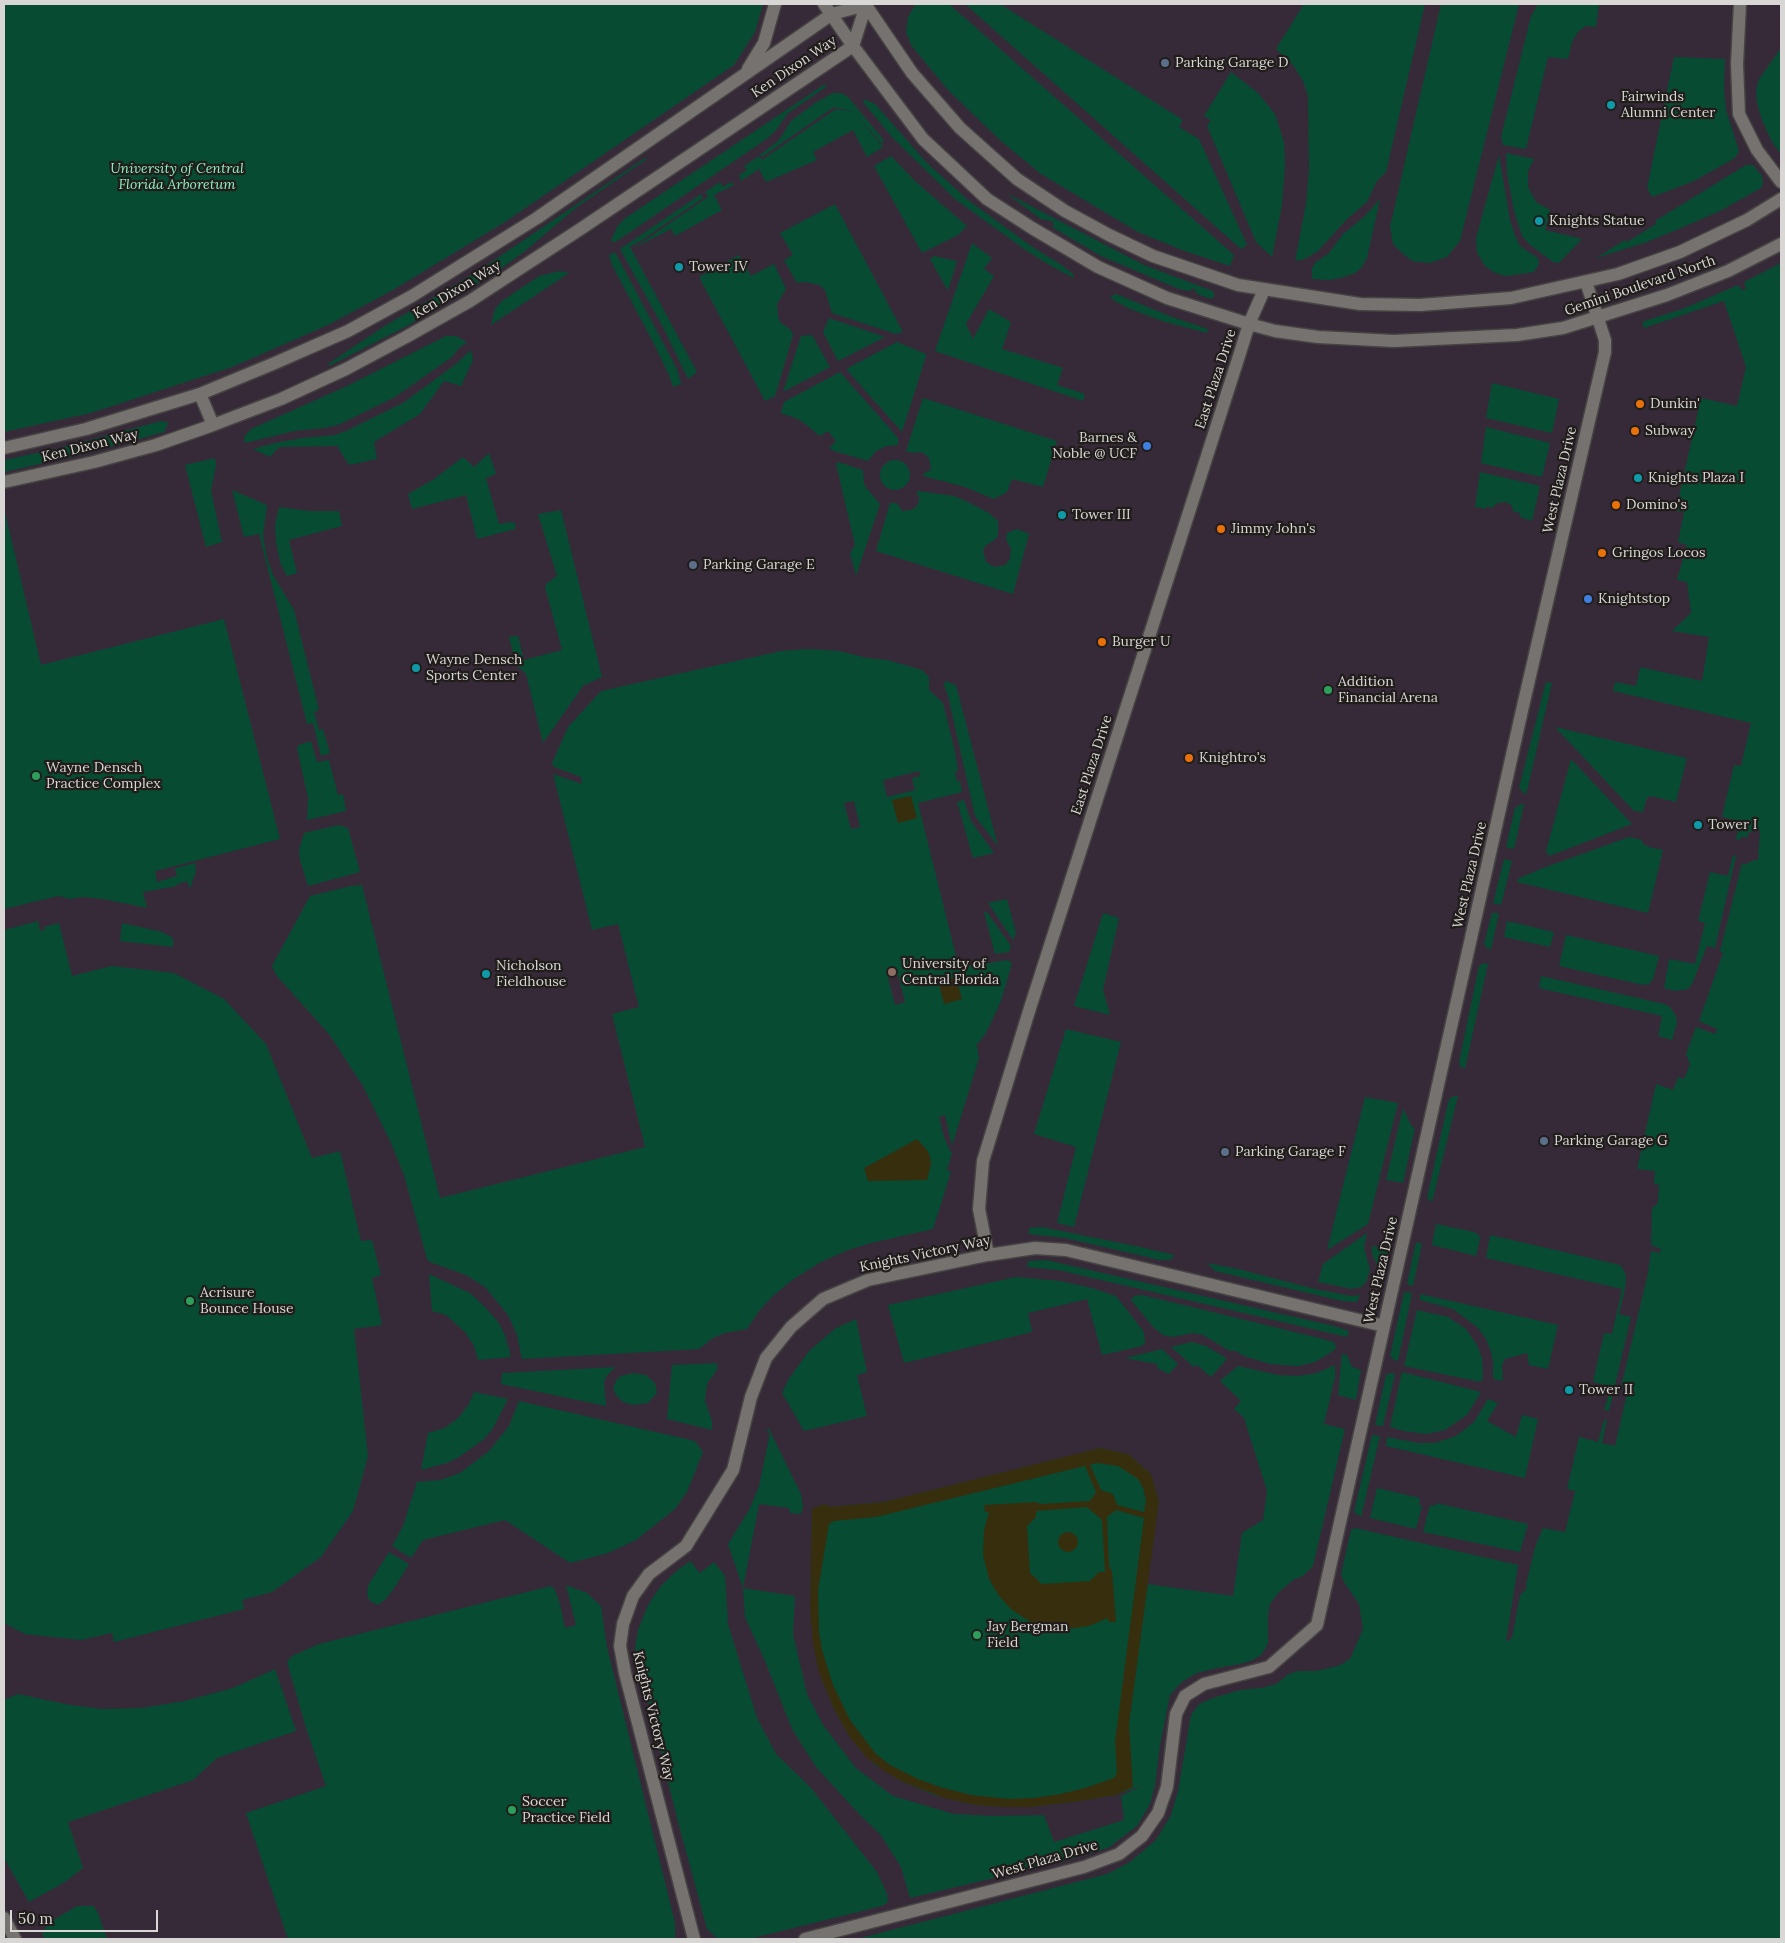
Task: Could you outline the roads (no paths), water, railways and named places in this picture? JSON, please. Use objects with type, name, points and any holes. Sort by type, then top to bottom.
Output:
[{"type":"street","points":[[745,74],[764,43],[775,4]]},
{"type":"street","name":"Ken Dixon Way","points":[[4,448],[86,429],[200,394],[348,331],[412,296],[536,218],[745,74],[828,9],[866,4],[853,46],[470,301],[346,369],[281,399],[156,445],[94,462],[4,482]]},
{"type":"street","name":"Gemini Boulevard North","points":[[866,4],[912,73],[960,128],[1017,179],[1064,211],[1109,235],[1153,256],[1238,285],[1360,304],[1420,305],[1511,298],[1618,274],[1680,252],[1747,220],[1781,199]]},
{"type":"street","points":[[1740,4],[1737,64],[1739,114],[1757,150],[1781,182]]},
{"type":"street","name":"Gemini Boulevard North","points":[[828,9],[853,46],[924,139],[987,199],[1098,267],[1167,298],[1275,331],[1318,337],[1394,341],[1517,335],[1563,328],[1667,296],[1728,271],[1781,244]]},
{"type":"street","name":"West Plaza Drive","points":[[805,1939],[1084,1867],[1119,1854],[1142,1836],[1158,1813],[1167,1788],[1176,1714],[1185,1696],[1204,1684],[1269,1667],[1317,1624],[1522,706],[1605,352],[1605,340],[1586,282]]},
{"type":"street","name":"East Plaza Drive","points":[[988,1255],[979,1209],[983,1161],[1036,989],[1249,324],[1264,290]]},
{"type":"street","points":[[200,394],[213,425]]},
{"type":"street","name":"Knights Victory Way","points":[[694,1939],[625,1673],[620,1646],[622,1624],[632,1596],[649,1574],[686,1546],[733,1470],[751,1397],[766,1358],[791,1327],[823,1299],[868,1280],[988,1255],[1035,1248],[1066,1250],[1384,1326]]},
{"type":"street","points":[[4,1918],[15,1939]]},
{"type":"place","name":"Parking Garage D","points":[[1165,63]]},
{"type":"place","name":"Fairwinds Alumni Center","points":[[1611,105]]},
{"type":"place","name":"Knights Statue","points":[[1539,221]]},
{"type":"place","name":"Tower IV","points":[[679,267]]},
{"type":"place","name":"Dunkin'","points":[[1640,404]]},
{"type":"place","name":"Subway","points":[[1635,431]]},
{"type":"place","name":"Barnes & Noble @ UCF","points":[[1147,446]]},
{"type":"place","name":"Knights Plaza I","points":[[1638,478]]},
{"type":"place","name":"Domino's","points":[[1616,505]]},
{"type":"place","name":"Tower III","points":[[1062,515]]},
{"type":"place","name":"Jimmy John's","points":[[1221,529]]},
{"type":"place","name":"Gringos Locos","points":[[1602,553]]},
{"type":"place","name":"Parking Garage E","points":[[693,565]]},
{"type":"place","name":"Knightstop","points":[[1588,599]]},
{"type":"place","name":"Burger U","points":[[1102,642]]},
{"type":"place","name":"Wayne Densch Sports Center","points":[[416,668]]},
{"type":"place","name":"Addition Financial Arena","points":[[1328,690]]},
{"type":"place","name":"Knightro's","points":[[1189,758]]},
{"type":"place","name":"Wayne Densch Practice Complex","points":[[36,776]]},
{"type":"place","name":"Tower I","points":[[1698,825]]},
{"type":"place","name":"University of Central Florida","points":[[892,972]]},
{"type":"place","name":"Nicholson Fieldhouse","points":[[486,974]]},
{"type":"place","name":"Parking Garage G","points":[[1544,1141]]},
{"type":"place","name":"Parking Garage F","points":[[1225,1152]]},
{"type":"place","name":"Acrisure Bounce House","points":[[190,1301]]},
{"type":"place","name":"Tower II","points":[[1569,1390]]},
{"type":"place","name":"Jay Bergman Field","points":[[977,1635]]},
{"type":"place","name":"Soccer Practice Field","points":[[512,1810]]},
{"type":"park label","name":"University of Central Florida Arboretum","points":[[177,177]]}]
